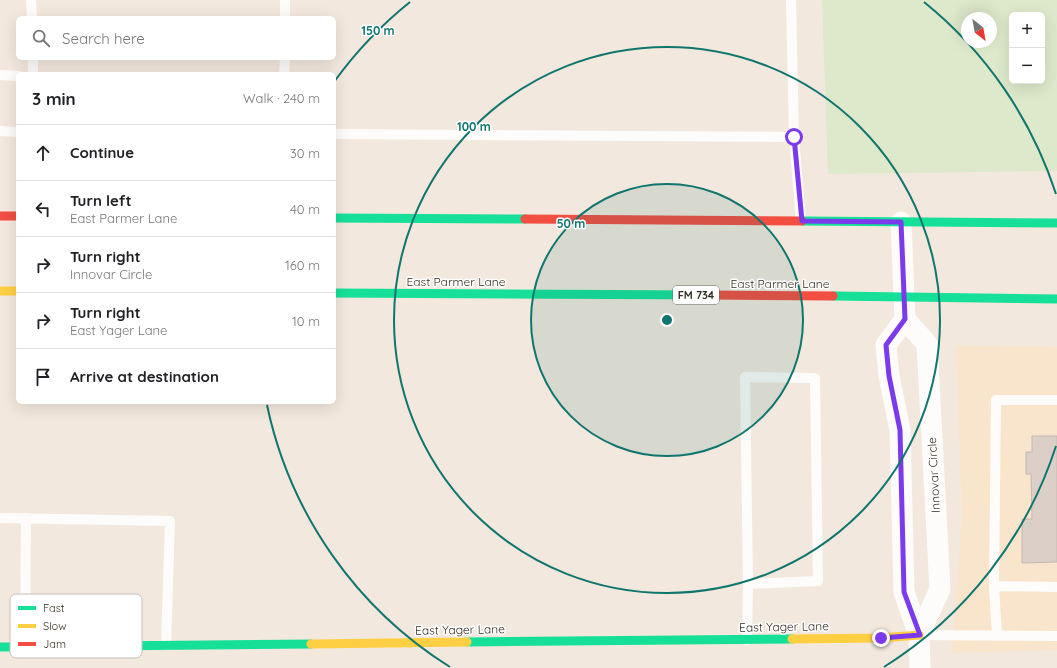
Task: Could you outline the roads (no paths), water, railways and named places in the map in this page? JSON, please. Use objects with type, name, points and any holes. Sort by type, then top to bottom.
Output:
[{"type":"main road","points":[[0,216],[16,216]]},
{"type":"main road","points":[[336,218],[1057,223]]},
{"type":"main road","points":[[0,291],[16,291]]},
{"type":"main road","name":"East Parmer Lane","points":[[336,293],[904,296],[1057,299]]},
{"type":"main road","name":"East Yager Lane","points":[[142,646],[746,640],[881,638],[920,635]]},
{"type":"street","points":[[901,222],[905,319]]},
{"type":"street","name":"Innovar Circle","points":[[920,635],[940,589],[927,344],[905,319],[886,345],[889,376],[900,430],[904,592],[920,635],[920,668]]},
{"type":"lane","points":[[31,0],[32,16]]},
{"type":"lane","points":[[285,0],[285,16]]},
{"type":"lane","points":[[791,0],[794,137],[802,221]]},
{"type":"lane","points":[[33,60],[33,72]]},
{"type":"lane","points":[[284,72],[285,60]]},
{"type":"lane","points":[[0,75],[16,76]]},
{"type":"lane","points":[[0,131],[16,132]]},
{"type":"lane","points":[[336,134],[794,137]]},
{"type":"lane","points":[[746,640],[748,584],[746,377],[815,378],[818,581],[748,584]]},
{"type":"lane","points":[[997,636],[994,586],[996,400],[1057,400]]},
{"type":"lane","points":[[0,518],[170,521],[166,646]]},
{"type":"lane","points":[[25,594],[26,518]]},
{"type":"lane","points":[[994,586],[1057,587]]},
{"type":"lane","points":[[920,635],[1057,636]]}]
